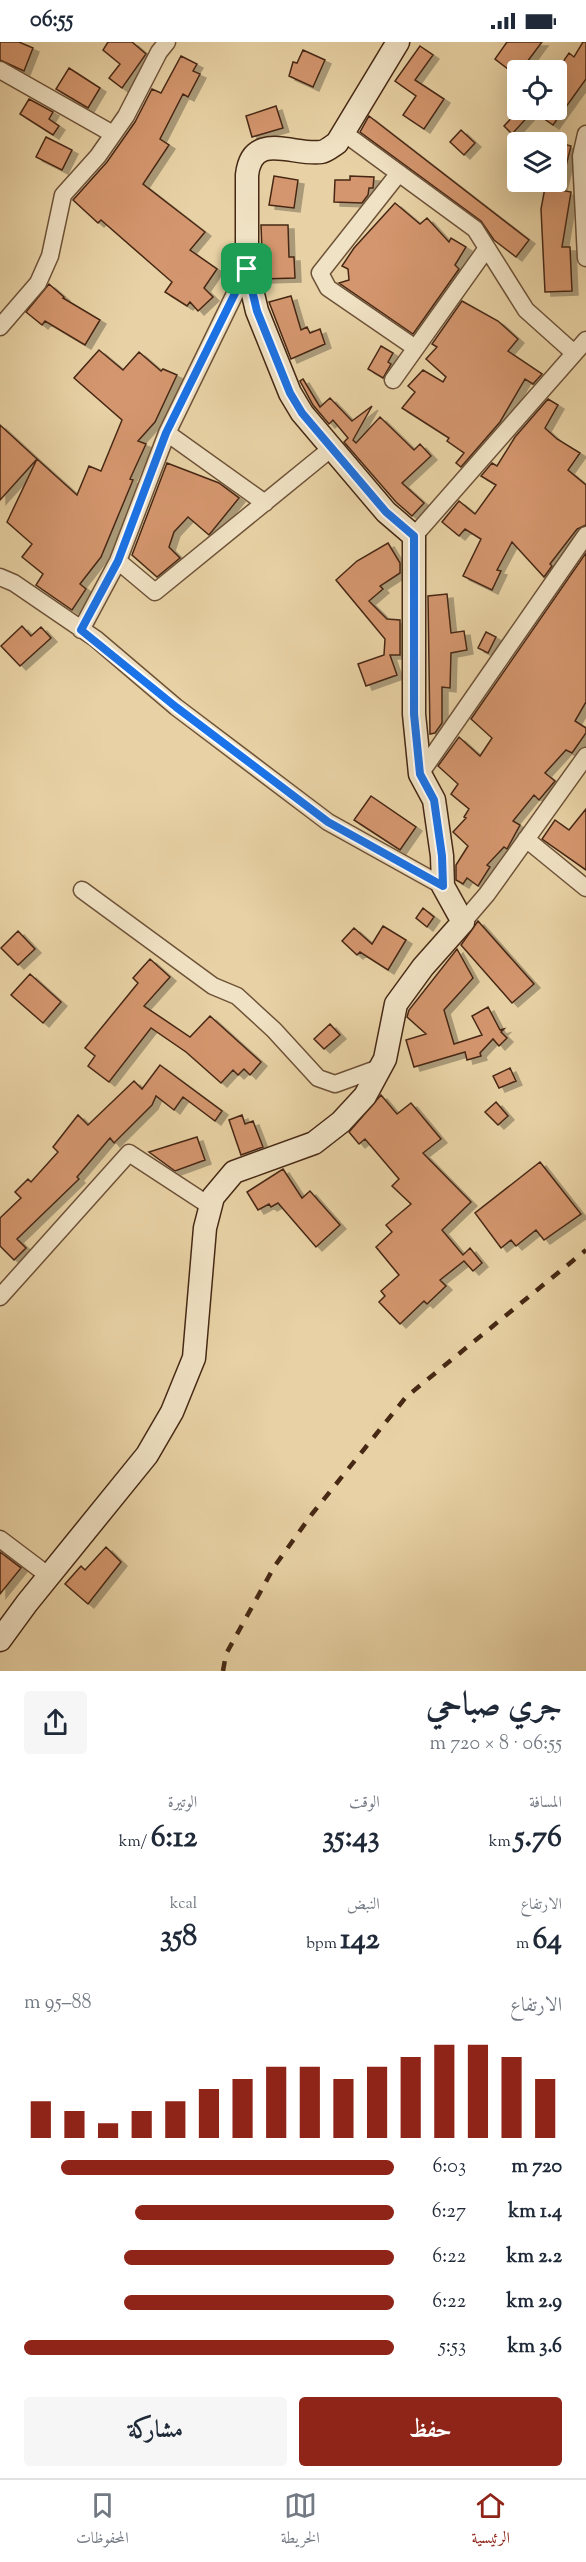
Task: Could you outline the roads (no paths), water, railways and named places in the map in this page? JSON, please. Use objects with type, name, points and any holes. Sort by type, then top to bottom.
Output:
[{"type":"street","points":[[0,327],[38,283],[50,256],[63,195],[126,116],[159,52],[167,42]]},
{"type":"street","points":[[398,42],[337,143],[324,152],[273,147],[255,156],[247,175],[247,269],[257,311],[290,393],[302,413],[386,512],[414,536]]},
{"type":"street","points":[[0,70],[113,134]]},
{"type":"street","points":[[344,133],[475,229],[526,310],[574,353]]},
{"type":"street","points":[[586,134],[581,156],[586,258]]},
{"type":"street","points":[[399,173],[320,273],[328,288],[414,347]]},
{"type":"street","points":[[393,380],[414,347],[487,248]]},
{"type":"street","points":[[81,630],[118,561],[166,433],[247,269]]},
{"type":"street","points":[[463,922],[443,886],[442,856],[434,800],[420,774],[414,714],[414,536],[586,340]]},
{"type":"street","points":[[166,433],[265,503]]},
{"type":"street","points":[[118,561],[155,592],[333,447]]},
{"type":"street","points":[[420,774],[586,535]]},
{"type":"street","points":[[0,577],[14,583],[81,630],[176,707],[328,822],[443,886]]},
{"type":"street","points":[[0,1640],[147,1455],[172,1412],[194,1358],[210,1206],[222,1183],[234,1172],[314,1143],[341,1122],[364,1096],[385,1059],[396,1004],[423,967],[463,922],[586,756]]},
{"type":"street","points":[[526,839],[586,888]]},
{"type":"street","points":[[82,890],[213,986],[237,996],[274,1030],[318,1078],[335,1084],[379,1068]]},
{"type":"street","points":[[0,1297],[129,1153],[210,1206]]},
{"type":"street","points":[[0,1539],[49,1576]]},
{"type":"railway","points":[[223,1671],[226,1654],[274,1567],[312,1514],[406,1397],[586,1250]]}]
